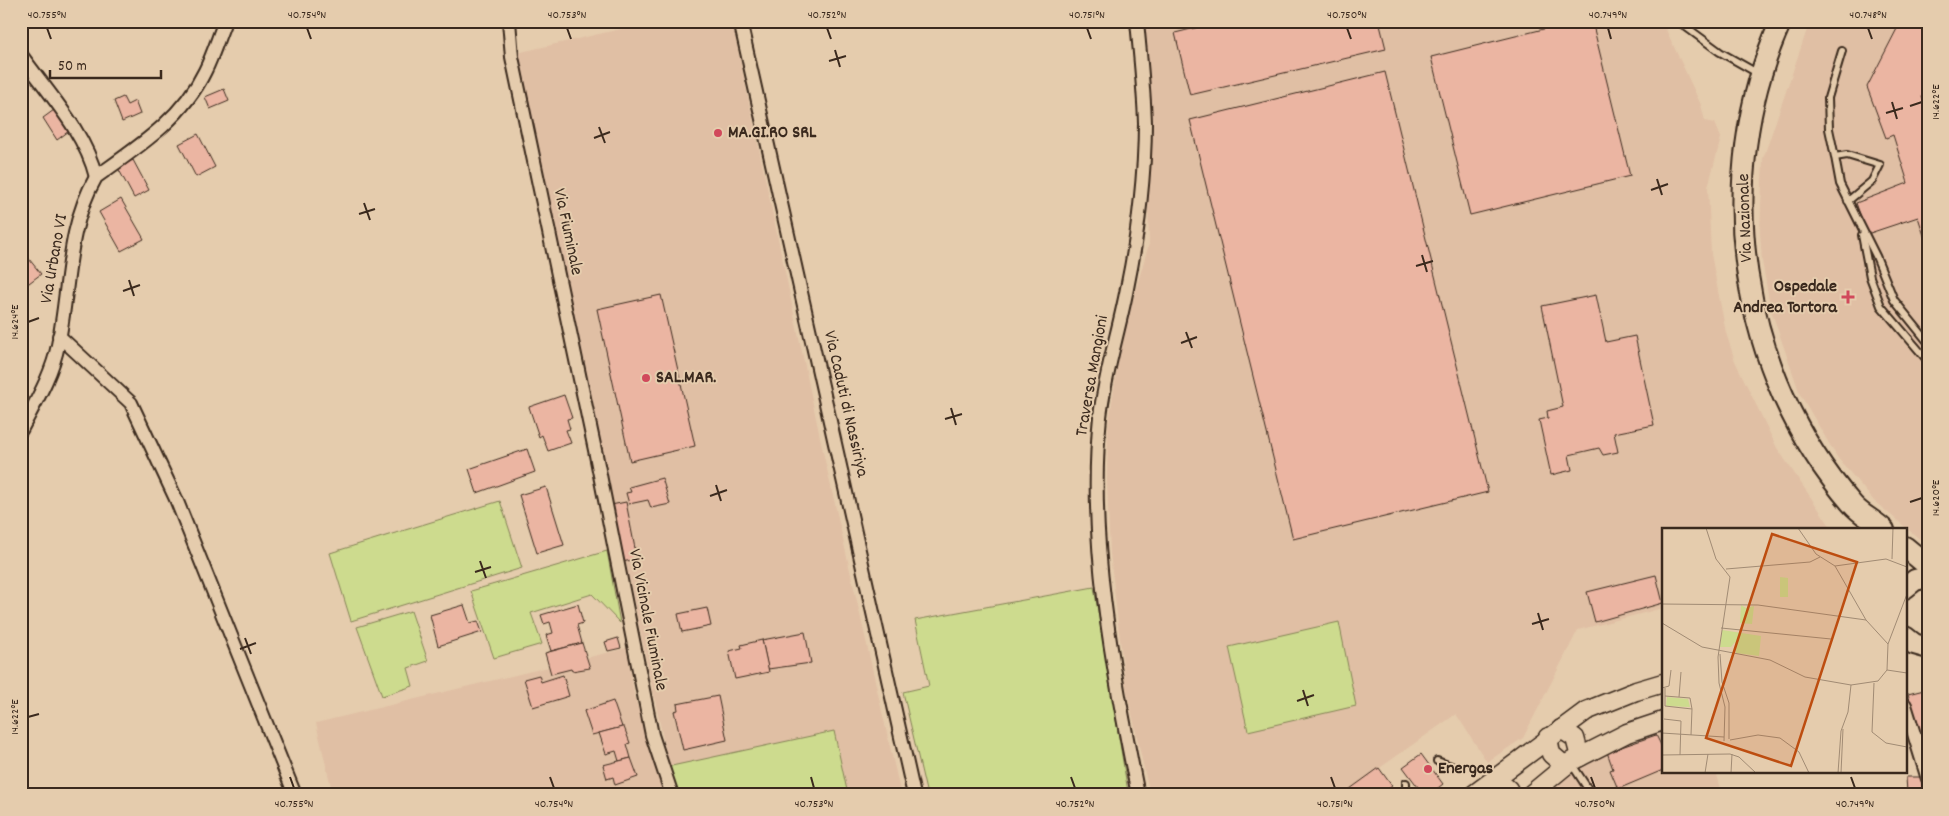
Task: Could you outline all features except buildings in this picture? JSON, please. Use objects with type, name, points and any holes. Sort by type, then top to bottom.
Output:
[{"type":"main road","name":"Via Nazionale","points":[[1781,21],[1760,75],[1749,116],[1744,170],[1743,239],[1749,285],[1758,324],[1774,374],[1808,443],[1860,512],[1869,528]]},
{"type":"main road","name":"Via Nazionale","points":[[1860,512],[1881,528]]},
{"type":"main road","points":[[1906,548],[1928,566]]},
{"type":"main road","points":[[1906,587],[1915,580],[1928,577]]},
{"type":"main road","points":[[1906,638],[1919,649]]},
{"type":"street","points":[[21,55],[84,144],[92,161],[96,177],[152,137],[184,104],[204,72],[225,21]]},
{"type":"street","name":"Via Fiuminale","points":[[509,21],[512,57],[596,450]]},
{"type":"street","name":"Via Caduti di Nassiriya","points":[[740,21],[914,795]]},
{"type":"street","name":"Traversa Mangioni","points":[[1137,21],[1145,124],[1141,190],[1128,282],[1100,416],[1096,472],[1102,569],[1118,691],[1138,795]]},
{"type":"street","name":"Via Urbano VI","points":[[21,430],[45,383],[59,336],[76,225],[96,177]]},
{"type":"street","points":[[59,336],[108,380],[130,403],[176,499],[295,795]]},
{"type":"street","name":"Via Vicinale Fiuminale","points":[[596,450],[652,735],[672,795]]},
{"type":"street","points":[[1485,789],[1554,733],[1586,711],[1662,683]]},
{"type":"street","points":[[1906,708],[1928,779]]},
{"type":"street","points":[[1530,795],[1572,762],[1627,733],[1662,721]]},
{"type":"street","points":[[1554,733],[1575,738],[1572,762]]},
{"type":"street","points":[[1554,733],[1551,754],[1572,762]]},
{"type":"street","points":[[1485,789],[1508,789],[1511,795]]},
{"type":"lane","points":[[1678,21],[1720,52],[1760,75]]},
{"type":"lane","points":[[1842,51],[1828,98],[1829,129],[1840,184],[1860,228],[1876,256],[1894,300],[1928,342]]},
{"type":"lane","points":[[1835,157],[1847,155],[1880,165],[1872,181],[1848,201]]},
{"type":"lane","points":[[1860,228],[1870,276],[1881,306],[1928,361]]},
{"type":"lane","points":[[1437,761],[1451,766]]},
{"type":"lane","points":[[1572,762],[1592,795]]},
{"type":"lane","points":[[1406,783],[1406,795]]},
{"type":"shaded area","points":[[655,21],[732,21],[824,456],[901,795],[678,795],[669,766],[517,53]]},
{"type":"shaded area","points":[[1144,21],[1662,21],[1701,105],[1705,121],[1715,123],[1721,138],[1708,187],[1711,254],[1726,333],[1735,361],[1777,448],[1832,528],[1662,528],[1662,608],[1578,630],[1523,738],[1487,762],[1456,714],[1350,789],[1354,795],[1150,795],[1125,683],[1110,553],[1107,481],[1108,428],[1122,337],[1149,244]]},
{"type":"shaded area","name":"Ospedale Andrea Tortora","points":[[1810,21],[1928,21],[1928,546],[1874,501],[1837,457],[1800,394],[1771,310],[1762,261],[1760,232],[1763,159]]},
{"type":"shaded area","points":[[627,648],[634,694],[664,795],[333,795],[316,723]]},
{"type":"shaded area","points":[[1662,733],[1662,774],[1717,774],[1723,795],[1547,795],[1569,776],[1607,752]]},
{"type":"green space","points":[[500,501],[522,568],[351,621],[330,553]]},
{"type":"green space","points":[[607,551],[620,623],[592,594],[531,613],[542,644],[494,658],[471,591]]},
{"type":"green space","points":[[1094,587],[1128,792],[1109,795],[927,795],[903,692],[929,686],[915,620]]},
{"type":"green space","points":[[411,611],[428,661],[408,668],[413,686],[382,696],[357,627]]},
{"type":"green space","points":[[1339,622],[1356,706],[1248,731],[1229,647]]},
{"type":"green space","points":[[834,731],[848,795],[676,795],[667,767]]},
{"type":"place","name":"MA.GI.RO SRL","points":[[718,133]]},
{"type":"place","name":"Ospedale Andrea Tortora","points":[[1848,297]]},
{"type":"place","name":"SAL.MAR.","points":[[646,378]]},
{"type":"place","name":"Energas","points":[[1428,769]]}]
